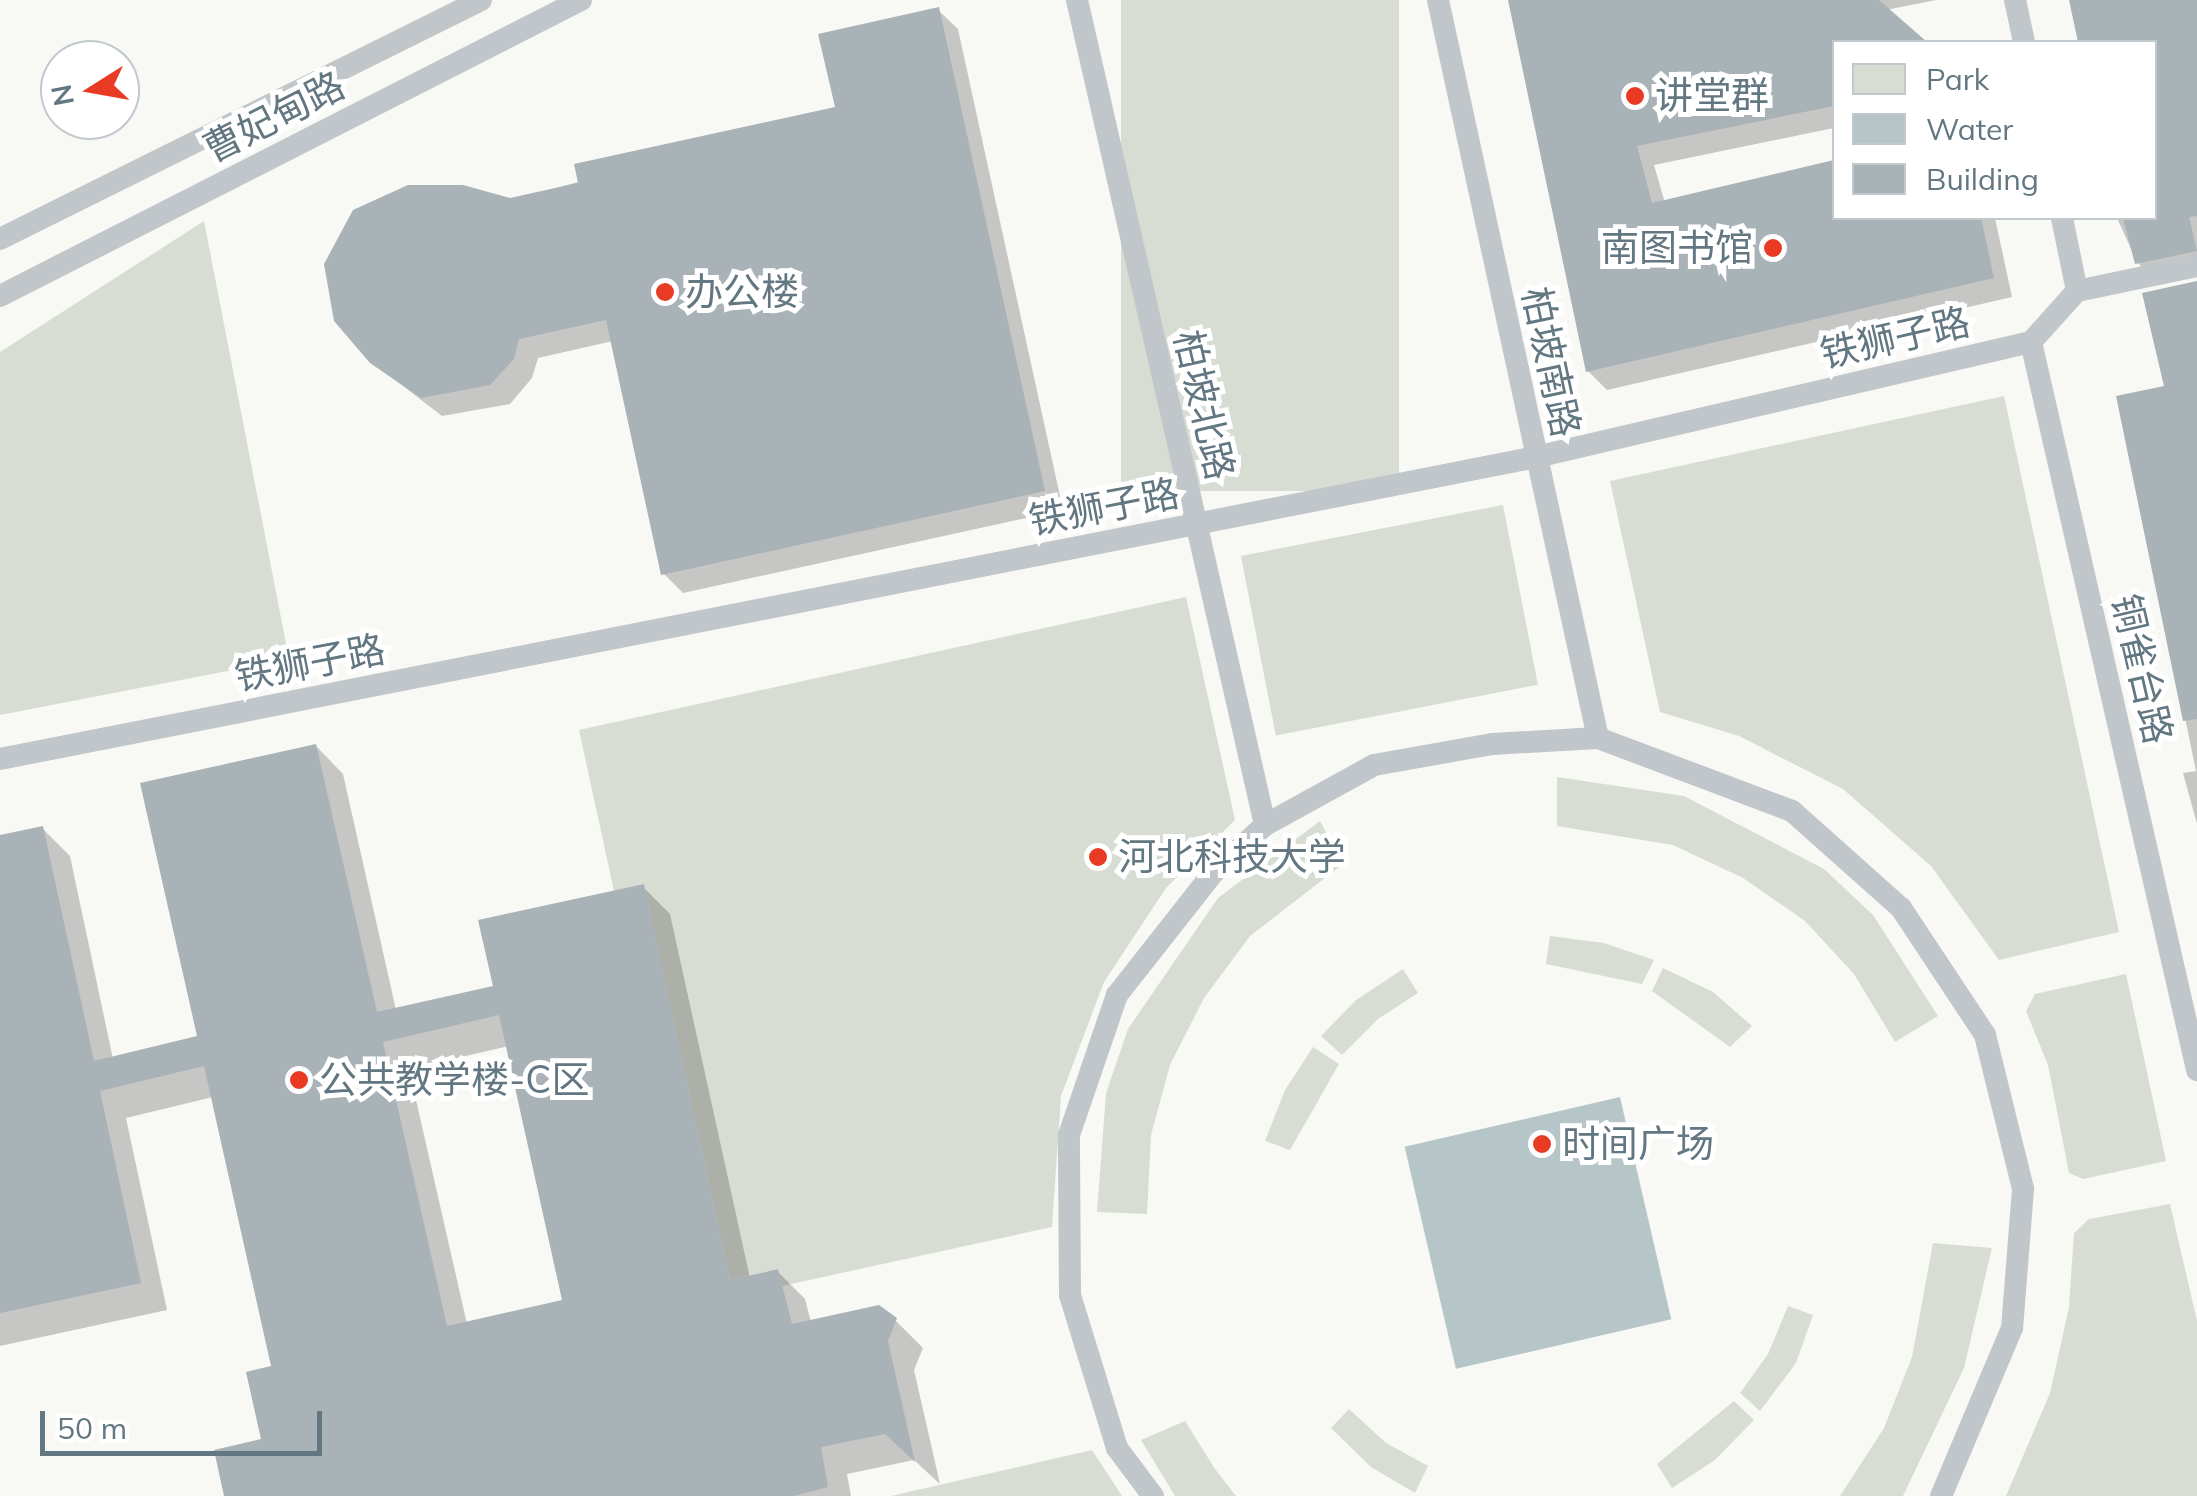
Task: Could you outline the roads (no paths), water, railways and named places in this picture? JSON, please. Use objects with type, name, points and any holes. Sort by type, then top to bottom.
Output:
[{"type":"lane","name":"曹妃甸路","points":[[0,238],[481,0]]},
{"type":"lane","name":"曹妃甸路","points":[[0,294],[581,0]]},
{"type":"lane","name":"柏坡北路","points":[[1077,0],[1265,825]]},
{"type":"lane","name":"柏坡南路","points":[[1438,0],[1598,738]]},
{"type":"lane","points":[[2014,0],[2024,40]]},
{"type":"lane","points":[[2062,220],[2078,291]]},
{"type":"lane","points":[[2031,342],[2078,291],[2197,266]]},
{"type":"lane","name":"铁狮子路","points":[[0,759],[1536,457],[2031,342]]},
{"type":"lane","name":"铜雀台路","points":[[2031,342],[2197,1070]]},
{"type":"lane","points":[[1153,1496],[1118,1448],[1070,1295],[1069,1134],[1117,995],[1213,874],[1265,825],[1374,766],[1492,744],[1598,738],[1792,811],[1902,908],[1985,1035],[2023,1189],[2012,1328],[1941,1496]]},
{"type":"lane","points":[[2173,962],[2197,956]]},
{"type":"water","points":[[1620,1097],[1671,1319],[1456,1369],[1405,1147]]},
{"type":"place","name":"讲堂群","points":[[1635,96]]},
{"type":"place","name":"南图书馆","points":[[1773,248]]},
{"type":"place","name":"办公楼","points":[[665,292]]},
{"type":"place","name":"河北科技大学","points":[[1098,857]]},
{"type":"place","name":"公共教学楼-C区","points":[[299,1080]]},
{"type":"place","name":"时间广场","points":[[1542,1144]]}]
